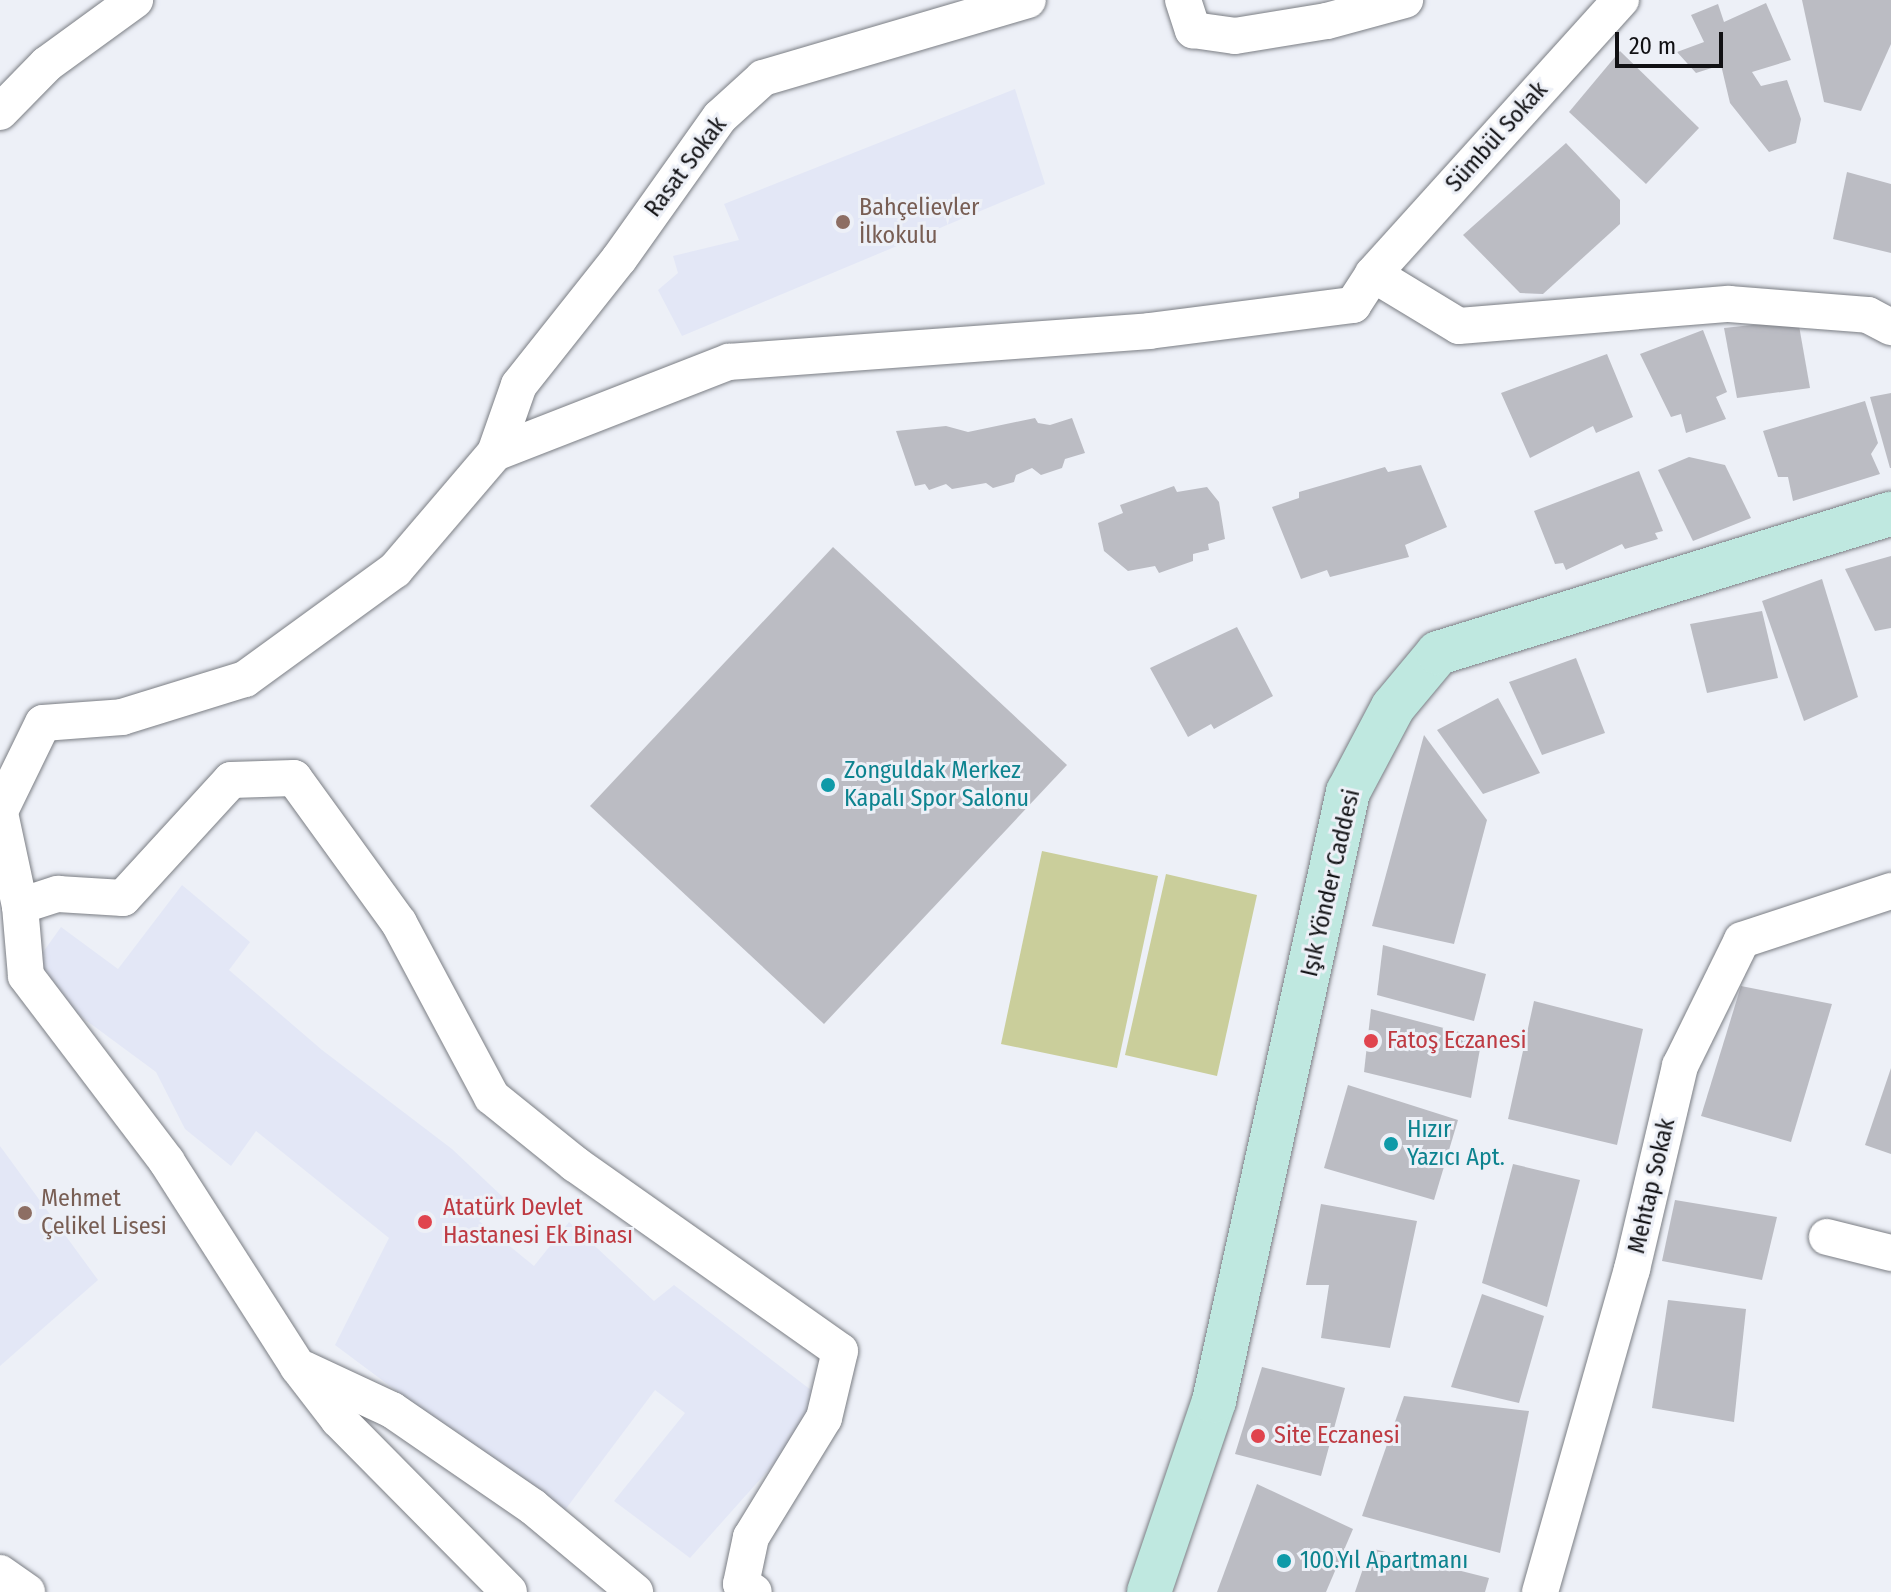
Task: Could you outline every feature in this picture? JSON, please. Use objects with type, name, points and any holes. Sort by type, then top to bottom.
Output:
[{"type":"street","points":[[0,112],[47,64],[135,0]]},
{"type":"street","name":"Rasat Sokak","points":[[495,453],[519,385],[619,259],[720,117],[763,78],[1028,0]]},
{"type":"street","points":[[1183,0],[1193,30],[1235,36],[1327,21],[1405,0]]},
{"type":"street","name":"Sümbül Sokak","points":[[495,453],[729,362],[1149,331],[1353,305],[1373,274],[1621,0]]},
{"type":"street","points":[[1373,274],[1459,326],[1729,304],[1868,315],[1891,327]]},
{"type":"street","points":[[495,453],[395,570],[245,679],[122,717],[43,723],[0,812],[20,906],[26,976],[167,1162],[298,1367],[338,1419],[509,1592]]},
{"type":"street","name":"Işık Yönder Caddesi","points":[[1149,1592],[1214,1401],[1348,792],[1393,707],[1438,653],[1891,514]]},
{"type":"street","points":[[20,906],[58,894],[123,898],[231,780],[294,778],[399,923],[492,1097],[575,1164],[840,1351],[824,1418],[751,1537],[741,1584],[754,1592]]},
{"type":"street","name":"Mehtap Sokak","points":[[1540,1592],[1632,1269],[1680,1066],[1742,940],[1891,891]]},
{"type":"street","points":[[1827,1237],[1891,1253]]},
{"type":"street","points":[[298,1367],[392,1410],[533,1507],[635,1592]]},
{"type":"street","points":[[0,1573],[27,1592]]},
{"type":"shaded area","name":"Bahçelievler İlkokulu","points":[[1015,89],[1045,184],[682,336],[658,290],[678,273],[673,256],[739,240],[724,204]]},
{"type":"shaded area","name":"Atatürk Devlet Hastanesi Ek Binası","points":[[182,885],[250,942],[229,970],[322,1050],[452,1149],[506,1200],[479,1221],[534,1266],[569,1222],[654,1301],[674,1285],[828,1403],[690,1558],[614,1501],[685,1413],[655,1390],[565,1510],[485,1457],[335,1345],[389,1238],[256,1131],[231,1166],[185,1129],[156,1072],[26,976],[61,927],[118,969]]},
{"type":"shaded area","name":"Mehmet Çelikel Lisesi","points":[[0,1146],[98,1280],[0,1366]]},
{"type":"green space","points":[[1042,851],[1158,876],[1117,1068],[1001,1044]]},
{"type":"green space","points":[[1166,874],[1257,895],[1217,1076],[1125,1055]]},
{"type":"building","points":[[1802,0],[1891,0],[1891,44],[1861,111],[1824,102]]},
{"type":"building","points":[[1766,3],[1791,60],[1752,72],[1761,86],[1787,80],[1801,119],[1796,143],[1769,152],[1730,103],[1721,65],[1696,73],[1677,52],[1704,42],[1691,15],[1718,4],[1724,22]]},
{"type":"building","points":[[1620,51],[1699,128],[1646,184],[1569,112]]},
{"type":"building","points":[[1566,143],[1620,200],[1620,224],[1543,294],[1520,293],[1463,235]]},
{"type":"building","points":[[1847,172],[1891,184],[1891,253],[1833,239]]},
{"type":"building","points":[[1798,320],[1810,388],[1737,398],[1724,328]]},
{"type":"building","points":[[1703,330],[1727,392],[1716,397],[1726,419],[1686,433],[1681,414],[1671,417],[1640,354]]},
{"type":"building","points":[[1607,354],[1633,417],[1596,433],[1593,426],[1530,458],[1501,393]]},
{"type":"building","points":[[1891,393],[1891,468],[1890,468],[1870,397]]},
{"type":"building","points":[[1865,401],[1878,443],[1871,454],[1880,474],[1793,501],[1788,477],[1778,477],[1763,431]]},
{"type":"building","points":[[1035,418],[1038,423],[1050,425],[1072,418],[1085,453],[1065,459],[1062,468],[1041,475],[1032,468],[1016,475],[1014,482],[993,488],[986,483],[952,489],[946,484],[929,490],[925,484],[915,486],[896,431],[946,426],[968,432]]},
{"type":"building","points":[[1689,457],[1725,465],[1751,518],[1693,541],[1658,470]]},
{"type":"building","points":[[1421,465],[1447,527],[1405,545],[1409,557],[1330,577],[1327,570],[1301,579],[1272,507],[1299,498],[1299,492],[1385,467],[1388,472]]},
{"type":"building","points":[[1639,471],[1663,531],[1655,533],[1658,539],[1625,549],[1622,544],[1566,570],[1563,563],[1555,564],[1534,511]]},
{"type":"building","points":[[1174,486],[1177,492],[1207,487],[1219,502],[1225,539],[1208,544],[1209,550],[1193,554],[1193,561],[1159,573],[1155,566],[1128,571],[1104,551],[1098,523],[1123,513],[1120,505]]},
{"type":"building","name":"Zonguldak Merkez Kapalı Spor Salonu","points":[[833,547],[1067,765],[824,1024],[590,806]]},
{"type":"building","points":[[1891,556],[1891,628],[1875,631],[1845,569]]},
{"type":"building","points":[[1822,579],[1858,697],[1804,721],[1762,601]]},
{"type":"building","points":[[1762,611],[1778,678],[1707,693],[1690,624]]},
{"type":"building","points":[[1237,627],[1273,696],[1214,729],[1211,724],[1188,737],[1150,668]]},
{"type":"building","points":[[1576,658],[1605,733],[1542,755],[1509,682]]},
{"type":"building","points":[[1498,698],[1540,773],[1483,794],[1437,730]]},
{"type":"building","points":[[1424,735],[1487,820],[1454,944],[1372,926]]},
{"type":"building","points":[[1383,945],[1486,974],[1474,1021],[1377,995]]},
{"type":"building","points":[[1741,986],[1832,1004],[1791,1142],[1701,1116]]},
{"type":"building","points":[[1534,1001],[1643,1029],[1617,1145],[1508,1119]]},
{"type":"building","points":[[1371,1009],[1482,1038],[1471,1098],[1364,1072]]},
{"type":"building","points":[[1891,1068],[1891,1154],[1865,1145]]},
{"type":"building","name":"Hızır Yazıcı Apt.","points":[[1348,1085],[1458,1120],[1434,1200],[1324,1168]]},
{"type":"building","points":[[1513,1164],[1580,1180],[1547,1307],[1482,1283]]},
{"type":"building","points":[[1675,1200],[1777,1217],[1762,1280],[1662,1261]]},
{"type":"building","points":[[1321,1204],[1417,1221],[1390,1348],[1321,1338],[1329,1285],[1306,1285]]},
{"type":"building","points":[[1482,1294],[1544,1316],[1519,1403],[1451,1387]]},
{"type":"building","points":[[1668,1300],[1746,1309],[1734,1422],[1652,1408]]},
{"type":"building","points":[[1262,1367],[1345,1388],[1321,1476],[1235,1454]]},
{"type":"building","points":[[1404,1396],[1529,1411],[1500,1553],[1362,1516]]},
{"type":"building","name":"100.Yıl Apartmanı","points":[[1257,1484],[1353,1529],[1326,1592],[1217,1592]]},
{"type":"building","points":[[1370,1548],[1489,1578],[1485,1592],[1355,1592]]},
{"type":"place","name":"Bahçelievler İlkokulu","points":[[843,222]]},
{"type":"place","name":"Zonguldak Merkez Kapalı Spor Salonu","points":[[828,785]]},
{"type":"place","name":"Fatoş Eczanesi","points":[[1371,1041]]},
{"type":"place","name":"Hızır Yazıcı Apt.","points":[[1391,1144]]},
{"type":"place","name":"Mehmet Çelikel Lisesi","points":[[25,1213]]},
{"type":"place","name":"Atatürk Devlet Hastanesi Ek Binası","points":[[425,1222]]},
{"type":"place","name":"Site Eczanesi","points":[[1258,1436]]},
{"type":"place","name":"100.Yıl Apartmanı","points":[[1284,1561]]}]
